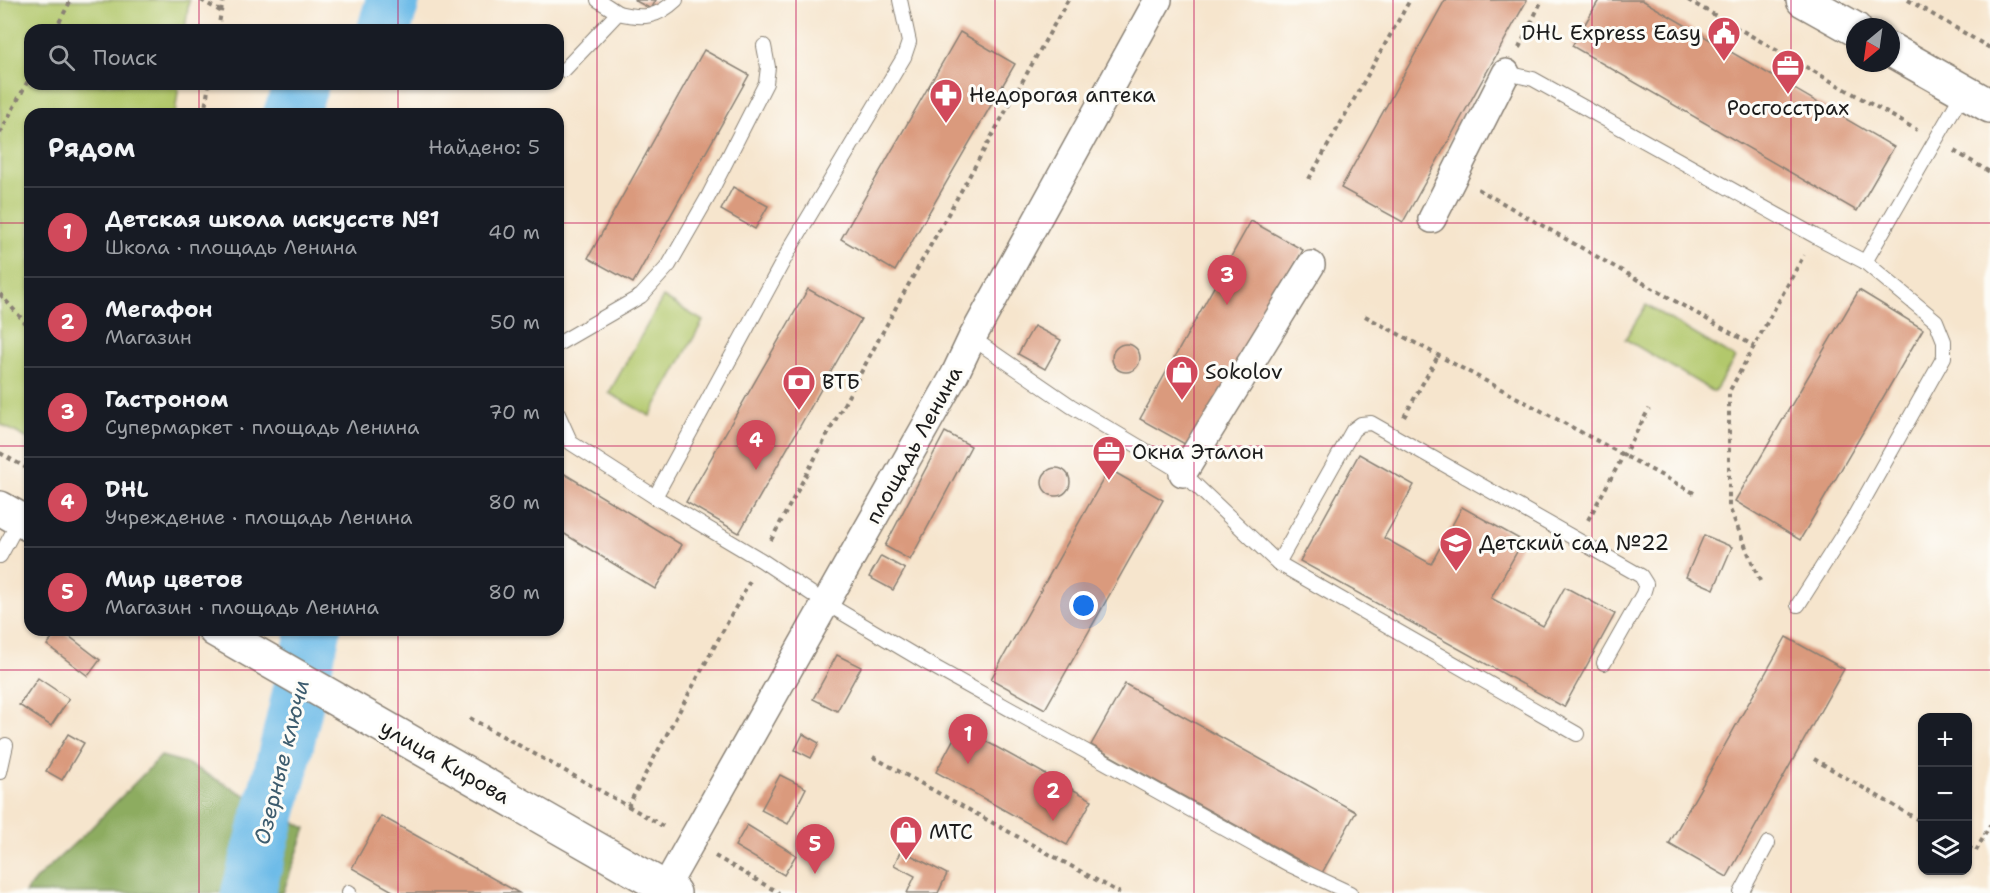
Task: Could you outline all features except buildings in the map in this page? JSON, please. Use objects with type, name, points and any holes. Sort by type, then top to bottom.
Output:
[{"type":"main road","points":[[1803,0],[1846,24]]},
{"type":"main road","points":[[1900,55],[1977,98]]},
{"type":"main road","name":"улица Кирова","points":[[225,636],[669,890]]},
{"type":"street","name":"площадь Ленина","points":[[669,890],[825,602],[955,374],[972,338],[1158,0]]},
{"type":"street","points":[[1432,219],[1506,73]]},
{"type":"street","points":[[1183,473],[1311,265]]},
{"type":"lane","points":[[598,0],[618,13],[633,17],[650,17],[676,0]]},
{"type":"lane","points":[[655,497],[792,245],[904,57],[909,42],[900,0]]},
{"type":"lane","points":[[564,70],[618,13]]},
{"type":"lane","points":[[564,341],[641,296],[669,265],[708,197],[766,83],[768,67],[764,46]]},
{"type":"lane","points":[[1506,73],[1533,79],[1865,262],[1936,321],[1944,341],[1944,357],[1854,517],[1798,605]]},
{"type":"lane","points":[[1865,262],[1936,140],[1977,98]]},
{"type":"lane","points":[[972,338],[1071,406],[1183,473],[1278,563],[1577,734]]},
{"type":"lane","points":[[1278,563],[1353,430],[1361,424],[1371,423],[1641,576],[1646,584],[1604,663]]},
{"type":"lane","points":[[564,427],[571,443],[927,663],[1280,860],[1350,893]]},
{"type":"lane","points":[[0,556],[16,517]]},
{"type":"lane","points":[[0,772],[6,745]]},
{"type":"lane","points":[[1741,893],[1768,843]]},
{"type":"path","points":[[58,24],[71,0]]},
{"type":"path","points":[[201,0],[222,12]]},
{"type":"path","points":[[219,24],[223,0]]},
{"type":"path","points":[[470,718],[628,806],[902,298],[1068,0]]},
{"type":"path","points":[[1309,178],[1410,0]]},
{"type":"path","points":[[1506,73],[1542,0]]},
{"type":"path","points":[[1688,0],[1990,172]]},
{"type":"path","points":[[1908,0],[1990,48]]},
{"type":"path","points":[[0,133],[24,88]]},
{"type":"path","points":[[205,108],[208,90]]},
{"type":"path","points":[[1454,175],[1754,346]]},
{"type":"path","points":[[1760,581],[1729,507],[1729,392],[1815,236]]},
{"type":"path","points":[[0,294],[24,321]]},
{"type":"path","points":[[1365,316],[1696,494]]},
{"type":"path","points":[[1394,436],[1438,356]]},
{"type":"path","points":[[1577,539],[1649,409]]},
{"type":"path","points":[[0,453],[24,467]]},
{"type":"path","points":[[873,757],[1120,893]]},
{"type":"path","points":[[1814,759],[1921,821]]},
{"type":"path","points":[[1972,848],[1976,851],[1990,825]]},
{"type":"green space","points":[[0,0],[189,0],[186,24],[24,24],[24,90],[178,90],[176,108],[24,108],[24,437],[0,424]]},
{"type":"green space","points":[[663,297],[703,321],[650,416],[609,393]]},
{"type":"green space","points":[[1646,305],[1735,358],[1714,392],[1625,339]]},
{"type":"green space","points":[[161,756],[186,763],[306,828],[283,893],[25,893],[35,880],[90,829]]},
{"type":"waterway","name":"Озерные ключи","points":[[386,24],[393,0]]},
{"type":"waterway","name":"Озерные ключи","points":[[292,108],[300,90]]},
{"type":"waterway","name":"Озерные ключи","points":[[248,893],[281,770],[313,636]]},
{"type":"place","name":"DHL Express Easy","points":[[1724,62]]},
{"type":"place","name":"Росгосстрах","points":[[1788,95]]},
{"type":"place","name":"Недорогая аптека","points":[[946,124]]},
{"type":"place","name":"Гастроном","points":[[1227,305]]},
{"type":"place","name":"Sokolov","points":[[1182,401]]},
{"type":"place","name":"ВТБ","points":[[799,411]]},
{"type":"place","name":"DHL","points":[[756,470]]},
{"type":"place","name":"Окна Эталон","points":[[1109,481]]},
{"type":"place","name":"Детский сад №22","points":[[1456,572]]},
{"type":"place","name":"Детская школа искусств №1","points":[[968,764]]},
{"type":"place","name":"Мегафон","points":[[1053,821]]},
{"type":"place","name":"МТС","points":[[906,861]]},
{"type":"place","name":"Мир цветов","points":[[815,874]]}]
